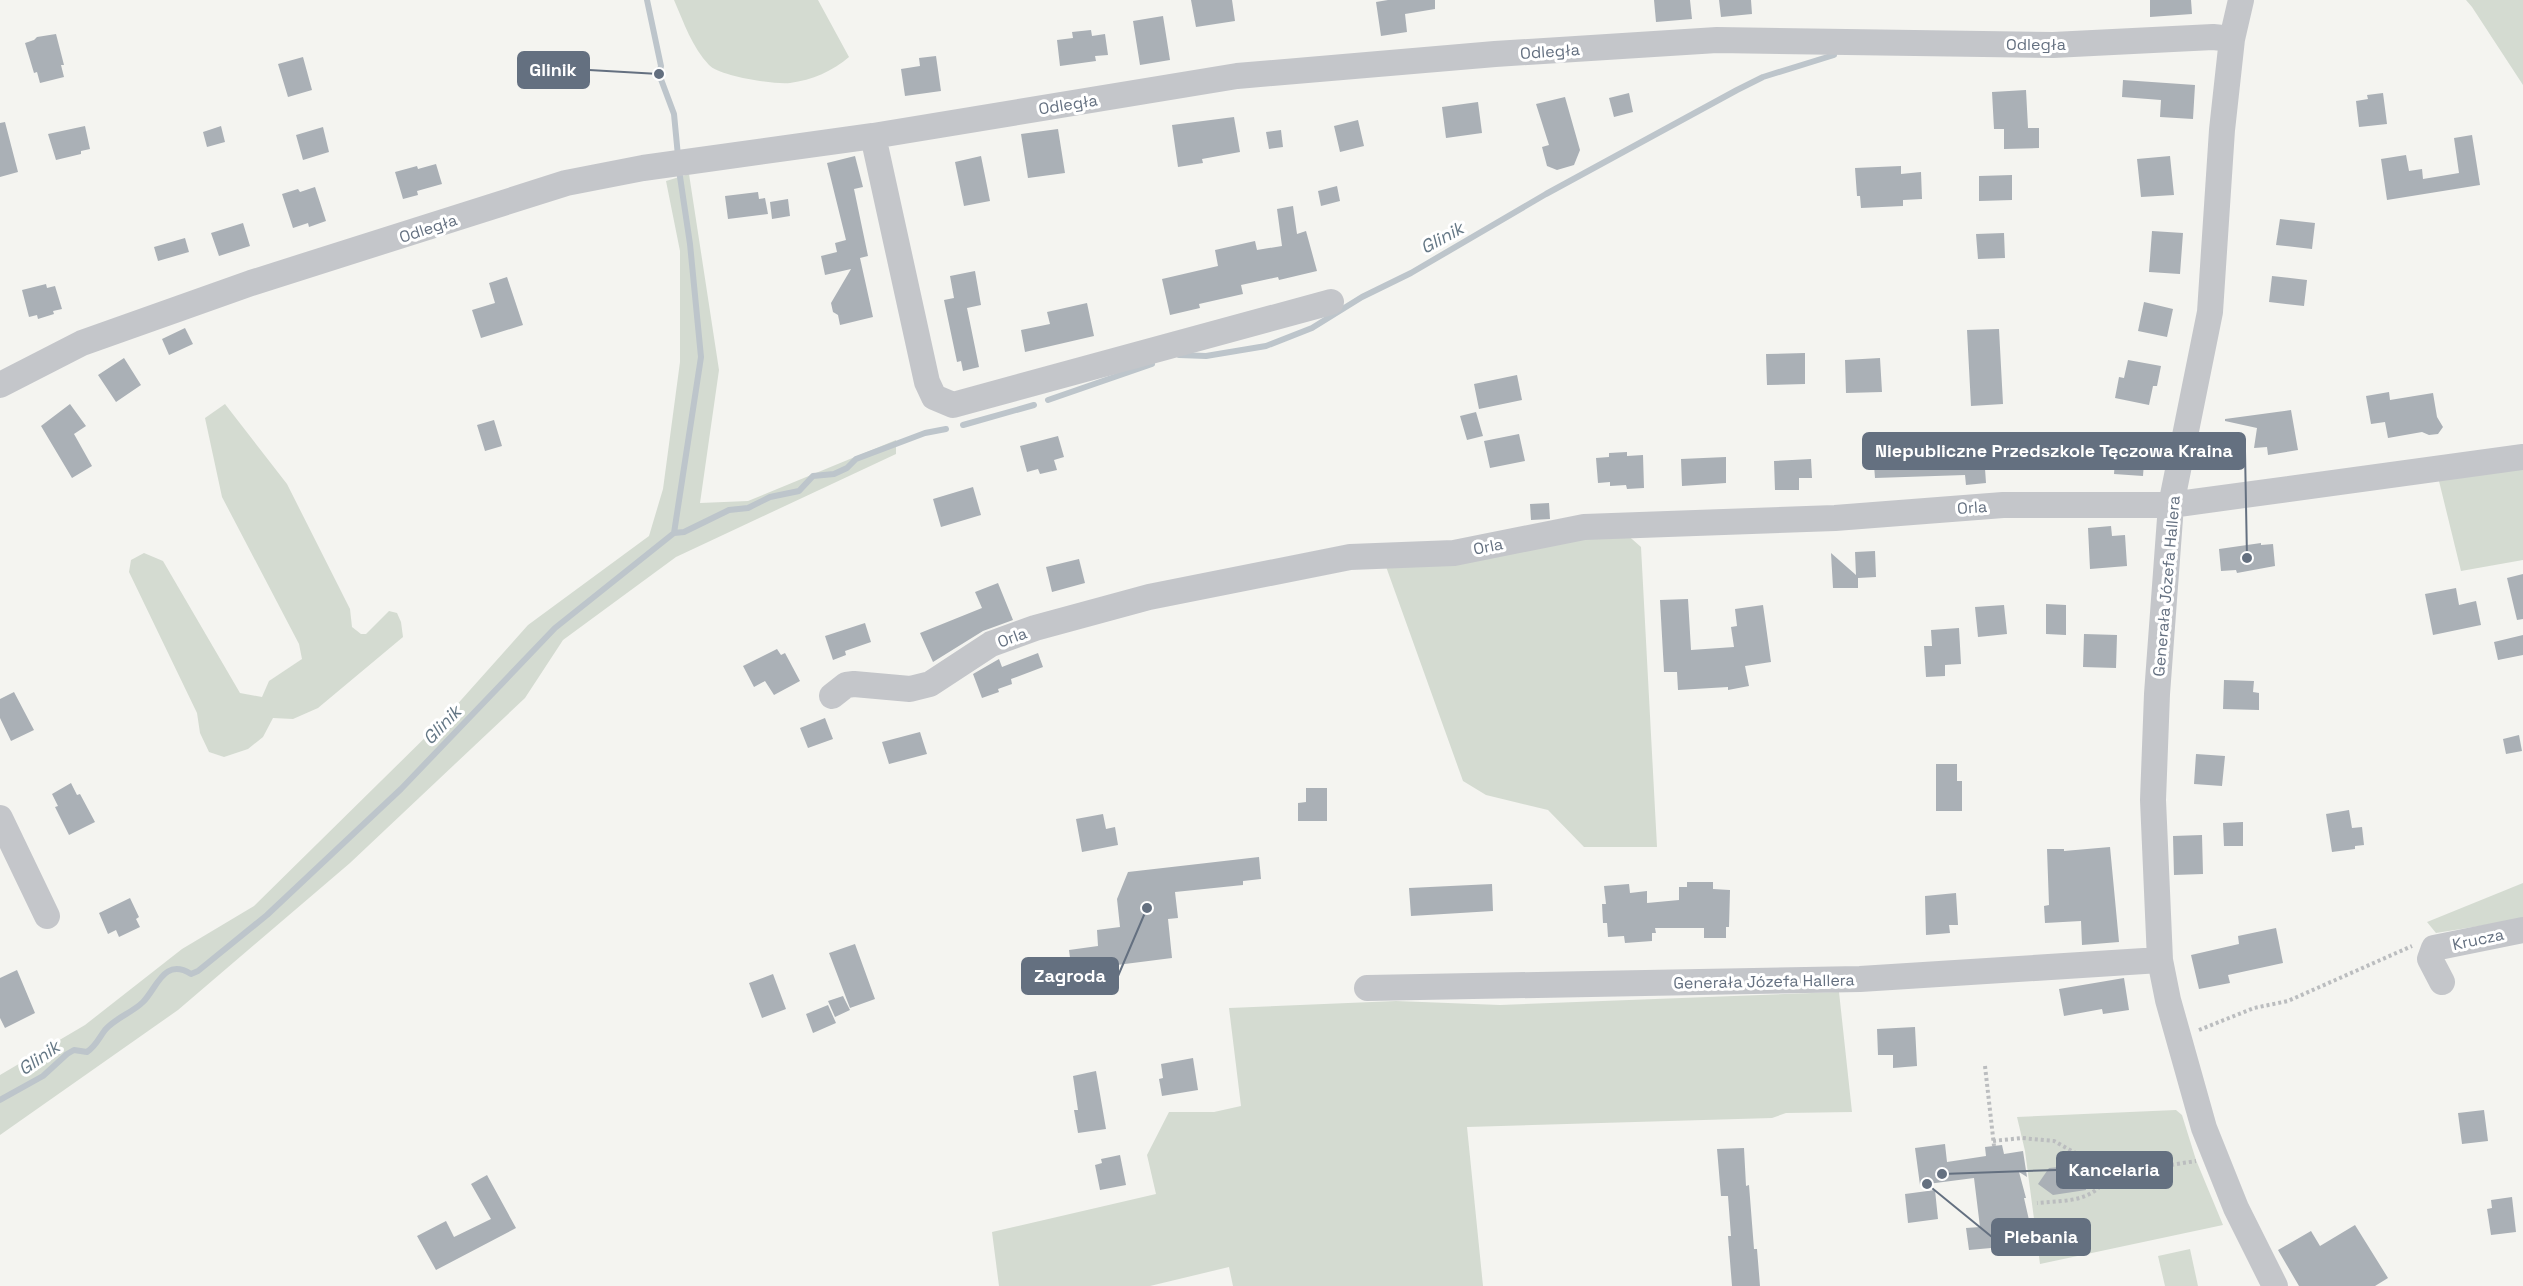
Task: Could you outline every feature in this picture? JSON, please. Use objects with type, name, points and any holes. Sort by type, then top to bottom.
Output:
[{"type":"street","name":"Generała Józefa Hallera","points":[[2241,0],[2232,39],[2222,130],[2210,312],[2171,505],[2157,694],[2153,800],[2160,960],[2179,1038],[2204,1128],[2214,1155],[2236,1208],[2275,1286]]},
{"type":"street","name":"Odległa","points":[[0,385],[82,343],[112,332],[252,283],[566,183],[692,161],[873,136],[1237,76],[1495,54],[1717,40],[2053,45],[2213,37],[2232,39]]},
{"type":"street","points":[[873,136],[927,382],[934,397],[953,405],[1331,302]]},
{"type":"street","name":"Orla","points":[[832,696],[846,685],[854,684],[919,688],[940,678],[991,644],[1035,628],[1149,597],[1350,557],[1454,553],[1584,527],[1834,518],[2003,505],[2171,505],[2523,457]]},
{"type":"street","points":[[0,818],[47,916]]},
{"type":"street","name":"Krucza","points":[[2442,982],[2430,959],[2434,948],[2523,930]]},
{"type":"street","name":"Generała Józefa Hallera","points":[[1367,988],[1860,979],[2160,960]]},
{"type":"path","points":[[2179,1038],[2254,1008],[2288,1001],[2412,946],[2423,947]]},
{"type":"path","points":[[1984,1066],[1993,1143],[2022,1138],[2054,1141],[2111,1173]]},
{"type":"path","points":[[2094,1177],[2196,1160]]},
{"type":"path","points":[[2037,1203],[2085,1198],[2104,1183],[2111,1173]]},
{"type":"shaded area","points":[[674,0],[818,0],[849,57],[822,74],[790,83],[760,81],[724,73],[709,65],[698,50]]},
{"type":"shaded area","points":[[2466,0],[2523,0],[2523,85],[2472,7]]},
{"type":"shaded area","points":[[689,174],[719,370],[700,503],[748,501],[896,440],[896,454],[676,557],[563,640],[525,698],[350,863],[178,1010],[0,1135],[0,1075],[85,1025],[182,949],[254,906],[445,718],[528,625],[649,536],[663,489],[680,362],[680,251],[666,181]]},
{"type":"shaded area","points":[[225,404],[287,484],[350,609],[352,627],[361,634],[366,634],[389,611],[397,613],[403,637],[318,708],[293,719],[273,718],[263,737],[248,749],[224,757],[209,752],[200,733],[197,713],[129,572],[131,560],[144,553],[163,561],[240,693],[262,697],[269,681],[302,659],[299,644],[222,497],[205,418]]},
{"type":"shaded area","points":[[2523,469],[2523,560],[2461,571],[2438,477]]},
{"type":"shaded area","points":[[1624,532],[1641,547],[1657,847],[1584,847],[1548,810],[1486,795],[1463,781],[1384,561]]},
{"type":"shaded area","points":[[2523,883],[2523,919],[2436,933],[2427,922]]},
{"type":"shaded area","points":[[1839,992],[1852,1112],[1786,1113],[1772,1118],[1467,1127],[1483,1286],[1233,1286],[1229,1267],[1150,1286],[999,1286],[992,1232],[1156,1194],[1147,1155],[1169,1112],[1214,1112],[1241,1106],[1229,1008],[1396,1001],[1500,1005]]},
{"type":"shaded area","points":[[2176,1110],[2182,1115],[2196,1160],[2223,1225],[2040,1264],[2025,1151],[2017,1117]]},
{"type":"shaded area","points":[[2190,1249],[2198,1286],[2165,1286],[2158,1256]]},
{"type":"building","points":[[1191,0],[1232,0],[1235,21],[1196,27]]},
{"type":"building","points":[[1435,0],[1435,9],[1405,14],[1407,32],[1381,36],[1376,2]]},
{"type":"building","points":[[1654,0],[1690,0],[1692,19],[1656,22]]},
{"type":"building","points":[[1719,0],[1751,0],[1752,14],[1721,17]]},
{"type":"building","points":[[2150,0],[2191,0],[2192,14],[2150,17]]},
{"type":"building","points":[[1163,16],[1170,60],[1140,65],[1133,21]]},
{"type":"building","points":[[1091,30],[1092,36],[1105,34],[1108,55],[1095,56],[1096,61],[1060,66],[1057,40],[1073,38],[1072,32]]},
{"type":"building","points":[[56,34],[64,65],[61,65],[64,77],[40,83],[37,72],[34,73],[25,43],[37,37]]},
{"type":"building","points":[[936,56],[941,91],[905,96],[901,69],[920,66],[919,58]]},
{"type":"building","points":[[303,57],[312,90],[288,97],[278,64]]},
{"type":"building","points":[[2123,80],[2195,85],[2193,119],[2160,117],[2161,100],[2122,97]]},
{"type":"building","points":[[2026,90],[2028,128],[2039,128],[2039,148],[2004,149],[2004,129],[1994,129],[1992,92]]},
{"type":"building","points":[[1629,93],[1633,112],[1614,117],[1609,98]]},
{"type":"building","points":[[2383,93],[2387,124],[2359,127],[2356,101],[2368,99],[2367,95]]},
{"type":"building","points":[[1565,97],[1580,150],[1574,165],[1557,170],[1547,166],[1542,147],[1549,145],[1536,104]]},
{"type":"building","points":[[1478,102],[1482,133],[1446,138],[1442,107]]},
{"type":"building","points":[[1234,117],[1240,152],[1202,159],[1203,163],[1178,167],[1172,125]]},
{"type":"building","points":[[1358,120],[1364,146],[1340,152],[1334,126]]},
{"type":"building","points":[[5,122],[18,172],[0,177],[0,123]]},
{"type":"building","points":[[85,126],[90,149],[81,151],[81,154],[56,160],[48,134]]},
{"type":"building","points":[[221,126],[225,142],[207,147],[203,132]]},
{"type":"building","points":[[323,127],[329,152],[303,160],[296,135]]},
{"type":"building","points":[[1058,129],[1065,173],[1028,178],[1021,134]]},
{"type":"building","points":[[1281,130],[1283,147],[1269,149],[1266,132]]},
{"type":"building","points":[[2472,135],[2480,185],[2387,200],[2381,159],[2406,155],[2409,171],[2422,169],[2423,179],[2459,173],[2454,138]]},
{"type":"building","points":[[855,156],[863,187],[854,189],[868,256],[860,258],[873,317],[840,325],[838,315],[833,312],[831,303],[851,269],[825,275],[821,256],[837,252],[835,243],[846,240],[827,163]]},
{"type":"building","points":[[981,156],[990,201],[964,206],[955,162]]},
{"type":"building","points":[[2170,156],[2174,195],[2141,197],[2137,159]]},
{"type":"building","points":[[436,164],[442,184],[417,191],[418,195],[403,199],[395,172]]},
{"type":"building","points":[[1901,166],[1901,174],[1921,172],[1922,199],[1903,200],[1903,206],[1861,208],[1860,196],[1857,196],[1855,168]]},
{"type":"building","points":[[2012,175],[2012,200],[1979,201],[1979,176]]},
{"type":"building","points":[[1337,186],[1340,201],[1321,206],[1318,191]]},
{"type":"building","points":[[315,187],[326,221],[309,227],[308,223],[293,228],[282,194]]},
{"type":"building","points":[[758,192],[759,199],[765,198],[768,214],[728,219],[725,196]]},
{"type":"building","points":[[788,199],[790,216],[772,219],[770,202]]},
{"type":"building","points":[[1293,206],[1297,234],[1306,231],[1317,271],[1279,280],[1278,277],[1241,285],[1243,294],[1199,304],[1200,308],[1170,315],[1162,279],[1218,266],[1215,250],[1255,241],[1257,250],[1282,246],[1277,209]]},
{"type":"building","points":[[2280,219],[2315,223],[2312,249],[2276,245]]},
{"type":"building","points":[[243,223],[250,246],[219,256],[211,233]]},
{"type":"building","points":[[2152,231],[2183,233],[2180,274],[2149,272]]},
{"type":"building","points":[[2004,233],[2005,258],[1978,259],[1976,234]]},
{"type":"building","points":[[185,238],[189,252],[158,261],[154,247]]},
{"type":"building","points":[[975,271],[981,305],[967,308],[979,367],[963,371],[961,361],[957,362],[944,300],[954,298],[950,276]]},
{"type":"building","points":[[2272,276],[2307,280],[2304,306],[2269,302]]},
{"type":"building","points":[[507,277],[523,325],[481,338],[472,310],[495,303],[489,283]]},
{"type":"building","points":[[46,284],[47,288],[55,286],[62,309],[38,319],[37,315],[29,317],[22,290]]},
{"type":"building","points":[[2144,302],[2173,309],[2167,337],[2138,331]]},
{"type":"building","points":[[1087,303],[1094,336],[1025,352],[1021,330],[1050,324],[1047,312]]},
{"type":"building","points":[[185,328],[193,344],[169,355],[162,339]]},
{"type":"building","points":[[1999,329],[2003,404],[1971,406],[1967,330]]},
{"type":"building","points":[[1805,353],[1805,384],[1767,385],[1766,354]]},
{"type":"building","points":[[124,358],[141,385],[116,402],[98,375]]},
{"type":"building","points":[[1880,358],[1882,392],[1846,393],[1845,360]]},
{"type":"building","points":[[2128,360],[2161,366],[2157,386],[2153,386],[2149,405],[2115,398],[2119,377],[2124,378]]},
{"type":"building","points":[[1517,375],[1522,400],[1479,409],[1474,384]]},
{"type":"building","points":[[2389,392],[2390,400],[2433,393],[2437,417],[2443,427],[2438,434],[2429,435],[2422,432],[2388,438],[2385,422],[2371,424],[2366,396]]},
{"type":"building","points":[[70,404],[86,426],[74,434],[92,466],[72,478],[41,426]]},
{"type":"building","points":[[2291,410],[2298,450],[2268,455],[2267,447],[2254,448],[2257,428],[2225,421],[2225,419]]},
{"type":"building","points":[[1476,412],[1483,436],[1467,440],[1460,416]]},
{"type":"building","points":[[494,420],[502,446],[485,451],[477,425]]},
{"type":"building","points":[[2117,433],[2146,435],[2143,476],[2114,474]]},
{"type":"building","points":[[1519,434],[1525,461],[1490,468],[1484,441]]},
{"type":"building","points":[[1058,436],[1064,457],[1054,460],[1057,470],[1040,474],[1038,469],[1027,472],[1020,446]]},
{"type":"building","points":[[1937,444],[1937,457],[1984,454],[1986,483],[1966,485],[1965,475],[1875,478],[1873,452],[1922,450],[1922,445]]},
{"type":"building","points":[[1627,452],[1627,456],[1643,455],[1644,488],[1627,489],[1626,485],[1610,486],[1610,482],[1598,483],[1596,458],[1609,457],[1609,453]]},
{"type":"building","points":[[1726,457],[1726,483],[1682,486],[1681,459]]},
{"type":"building","points":[[1811,459],[1812,478],[1799,478],[1799,490],[1775,490],[1774,461]]},
{"type":"building","points":[[973,487],[981,515],[941,527],[933,499]]},
{"type":"building","points":[[1549,503],[1550,519],[1531,520],[1530,504]]},
{"type":"building","points":[[2111,526],[2112,536],[2125,535],[2127,566],[2090,569],[2088,528]]},
{"type":"building","points":[[2261,543],[2261,545],[2273,544],[2275,566],[2237,573],[2236,570],[2221,571],[2219,549]]},
{"type":"building","points":[[1875,551],[1876,577],[1858,578],[1858,588],[1833,588],[1831,553],[1856,575],[1855,552]]},
{"type":"building","points":[[1079,559],[1085,583],[1052,592],[1046,567]]},
{"type":"building","points":[[2523,574],[2523,619],[2517,620],[2507,578]]},
{"type":"building","points":[[998,583],[1013,620],[983,631],[933,662],[920,633],[982,608],[975,592]]},
{"type":"building","points":[[2456,588],[2459,605],[2476,601],[2481,625],[2433,635],[2425,594]]},
{"type":"building","points":[[1688,599],[1691,650],[1734,647],[1731,627],[1737,626],[1735,609],[1763,605],[1771,662],[1745,666],[1749,686],[1728,690],[1728,687],[1678,690],[1677,672],[1664,672],[1660,600]]},
{"type":"building","points":[[2046,604],[2066,605],[2066,635],[2046,634]]},
{"type":"building","points":[[2004,605],[2007,634],[1978,637],[1975,607]]},
{"type":"building","points":[[865,623],[871,642],[845,651],[846,655],[833,660],[825,636]]},
{"type":"building","points":[[1959,628],[1961,664],[1945,665],[1945,676],[1926,677],[1924,646],[1932,646],[1931,630]]},
{"type":"building","points":[[2084,634],[2117,635],[2116,668],[2083,667]]},
{"type":"building","points":[[2523,635],[2523,655],[2498,660],[2494,642]]},
{"type":"building","points":[[777,649],[781,655],[785,653],[800,681],[774,695],[765,681],[754,687],[743,666]]},
{"type":"building","points":[[1038,653],[1043,667],[1011,679],[1012,684],[982,698],[973,674],[999,659],[1002,667]]},
{"type":"building","points":[[2224,680],[2254,681],[2253,692],[2259,693],[2259,710],[2223,709]]},
{"type":"building","points":[[14,692],[34,730],[11,741],[0,718],[0,699]]},
{"type":"building","points":[[825,718],[833,739],[808,748],[800,728]]},
{"type":"building","points":[[920,732],[927,754],[889,764],[882,742]]},
{"type":"building","points":[[2519,735],[2522,751],[2506,754],[2503,739]]},
{"type":"building","points":[[2196,754],[2225,756],[2222,786],[2194,784]]},
{"type":"building","points":[[1936,764],[1957,764],[1957,781],[1962,781],[1962,811],[1936,811]]},
{"type":"building","points":[[71,783],[77,795],[80,794],[95,822],[69,835],[55,807],[58,806],[52,794]]},
{"type":"building","points":[[1306,788],[1327,788],[1327,821],[1298,821],[1298,803],[1306,802]]},
{"type":"building","points":[[2349,810],[2352,828],[2362,827],[2364,845],[2355,846],[2355,849],[2332,852],[2326,814]]},
{"type":"building","points":[[1103,814],[1106,829],[1115,827],[1118,845],[1082,852],[1076,819]]},
{"type":"building","points":[[2243,822],[2243,846],[2224,846],[2223,823]]},
{"type":"building","points":[[2202,835],[2203,874],[2174,875],[2173,836]]},
{"type":"building","points":[[2110,847],[2119,942],[2082,945],[2081,921],[2045,923],[2044,906],[2049,905],[2047,849],[2064,849],[2064,851]]},
{"type":"building","points":[[1259,857],[1261,879],[1243,881],[1243,885],[1175,892],[1178,918],[1168,919],[1172,958],[1109,966],[1112,984],[1074,988],[1069,950],[1098,946],[1097,930],[1120,927],[1117,899],[1128,872]]},
{"type":"building","points":[[1687,882],[1713,882],[1713,889],[1730,890],[1729,927],[1726,927],[1726,938],[1704,938],[1704,928],[1655,928],[1656,933],[1652,933],[1652,941],[1625,943],[1624,936],[1608,937],[1607,923],[1603,923],[1602,904],[1606,904],[1604,886],[1629,884],[1630,893],[1647,891],[1647,903],[1679,900],[1679,887],[1687,887]]},
{"type":"building","points":[[1492,884],[1493,911],[1411,916],[1409,888]]},
{"type":"building","points":[[1956,893],[1958,925],[1949,925],[1950,933],[1926,935],[1925,896]]},
{"type":"building","points":[[130,898],[139,917],[136,919],[140,927],[119,937],[116,930],[108,934],[99,913]]},
{"type":"building","points":[[2276,928],[2283,963],[2228,975],[2230,983],[2199,989],[2191,955],[2239,944],[2238,936]]},
{"type":"building","points":[[855,944],[875,999],[850,1008],[829,953]]},
{"type":"building","points":[[17,970],[35,1013],[5,1028],[0,1018],[0,978]]},
{"type":"building","points":[[773,974],[786,1009],[762,1018],[749,983]]},
{"type":"building","points":[[2124,978],[2129,1010],[2103,1014],[2102,1009],[2064,1016],[2059,989]]},
{"type":"building","points":[[843,996],[850,1010],[835,1017],[828,1001]]},
{"type":"building","points":[[828,1005],[836,1023],[813,1033],[806,1014]]},
{"type":"building","points":[[1915,1027],[1917,1066],[1893,1068],[1893,1055],[1878,1055],[1877,1029]]},
{"type":"building","points":[[1193,1058],[1198,1090],[1162,1096],[1159,1079],[1163,1078],[1161,1064]]},
{"type":"building","points":[[1096,1071],[1106,1129],[1078,1133],[1074,1110],[1078,1110],[1073,1076]]},
{"type":"building","points":[[2484,1110],[2488,1141],[2462,1144],[2458,1113]]},
{"type":"building","points":[[1945,1144],[1947,1162],[1986,1156],[1985,1147],[2002,1145],[2004,1154],[2023,1151],[2027,1177],[2019,1172],[2026,1198],[2024,1198],[2030,1231],[2023,1232],[2009,1252],[2002,1247],[1969,1250],[1966,1228],[1980,1227],[1974,1178],[1920,1185],[1915,1148]]},
{"type":"building","points":[[1744,1148],[1746,1186],[1749,1185],[1754,1249],[1757,1249],[1760,1286],[1732,1286],[1728,1196],[1721,1196],[1717,1149]]},
{"type":"building","points":[[1120,1155],[1126,1185],[1100,1190],[1095,1165],[1102,1163],[1101,1159]]},
{"type":"building","points":[[2082,1165],[2086,1190],[2053,1195],[2038,1184],[2049,1168]]},
{"type":"building","points":[[487,1175],[516,1228],[436,1270],[417,1236],[446,1221],[454,1237],[491,1219],[471,1184]]},
{"type":"building","points":[[1935,1190],[1938,1219],[1908,1223],[1905,1194]]},
{"type":"building","points":[[2512,1197],[2516,1232],[2491,1235],[2487,1209],[2492,1208],[2491,1200]]},
{"type":"building","points":[[2355,1225],[2388,1278],[2375,1286],[2299,1286],[2278,1250],[2311,1231],[2320,1246]]},
{"type":"waterway","name":"Glinik","points":[[647,0],[661,66],[659,74],[674,114],[678,156]]},
{"type":"waterway","name":"Glinik","points":[[1179,355],[1206,356],[1266,346],[1312,328],[1362,297],[1411,273],[1546,194],[1737,90],[1763,77],[1834,55]]},
{"type":"waterway","points":[[674,533],[701,357],[690,244],[679,170]]},
{"type":"waterway","name":"Glinik","points":[[1048,400],[1152,364]]},
{"type":"waterway","name":"Glinik","points":[[963,425],[1034,405]]},
{"type":"waterway","name":"Glinik","points":[[0,1100],[43,1076],[74,1050],[87,1052],[109,1026],[143,1002],[162,976],[174,969],[191,974],[198,971],[267,915],[401,789],[555,628],[674,533],[684,532],[729,510],[748,508],[770,497],[799,491],[813,476],[834,474],[847,468],[856,459],[925,433],[946,429]]},
{"type":"place","name":"Glinik","points":[[659,74]]},
{"type":"place","name":"Niepubliczne Przedszkole Tęczowa Kraina","points":[[2247,558]]},
{"type":"place","name":"Zagroda","points":[[1147,908]]},
{"type":"place","name":"Kancelaria","points":[[1942,1174]]},
{"type":"place","name":"Plebania","points":[[1927,1184]]}]
